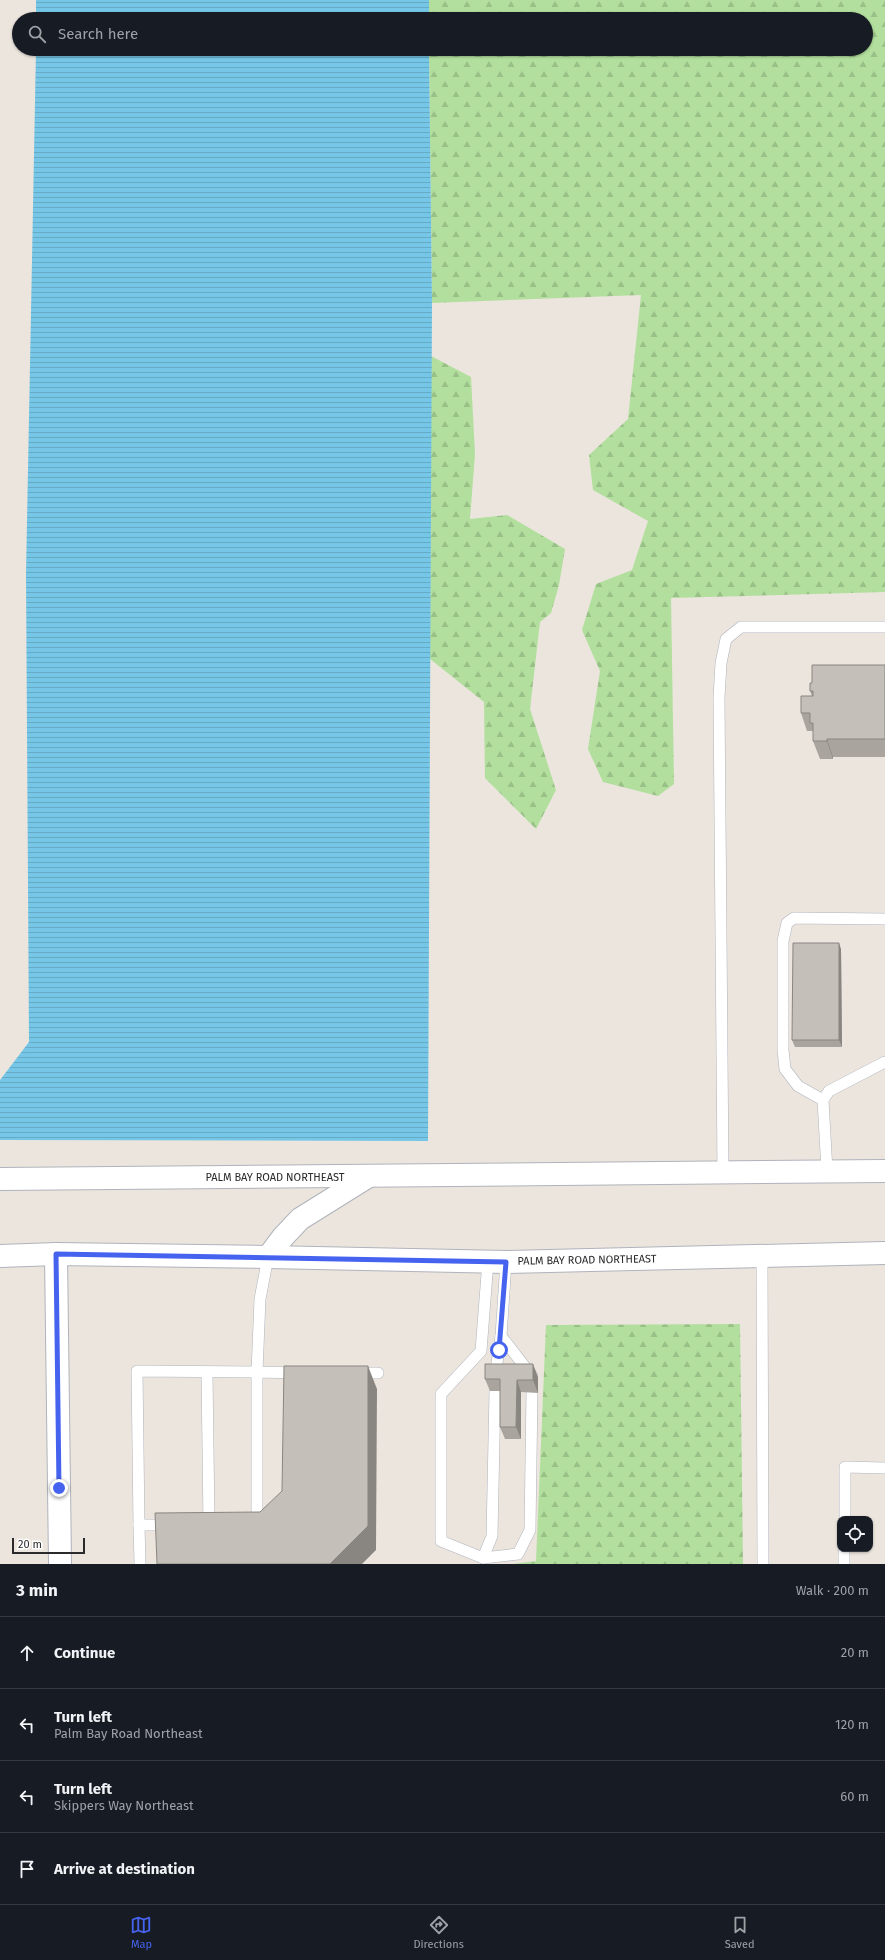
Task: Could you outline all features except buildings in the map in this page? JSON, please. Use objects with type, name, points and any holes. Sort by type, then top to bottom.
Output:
[{"type":"main road","name":"PALM BAY ROAD NORTHEAST","points":[[0,1179],[885,1171]]},
{"type":"main road","points":[[268,1257],[283,1237],[300,1219],[369,1176]]},
{"type":"main road","name":"PALM BAY ROAD NORTHEAST","points":[[0,1256],[56,1254],[497,1262],[885,1252]]},
{"type":"main road","points":[[56,1254],[60,1564]]},
{"type":"lane","points":[[723,1172],[719,698],[721,663],[726,639],[740,627],[885,627]]},
{"type":"lane","points":[[823,1100],[798,1086],[785,1069],[783,1050],[783,941],[787,923],[794,918],[885,919]]},
{"type":"lane","points":[[827,1171],[823,1100],[829,1091],[885,1062]]},
{"type":"lane","points":[[762,1256],[764,1564]]},
{"type":"lane","points":[[241,1524],[257,1523],[257,1372],[260,1299],[268,1257]]},
{"type":"lane","points":[[495,1376],[501,1336],[497,1262]]},
{"type":"lane","points":[[497,1262],[481,1351],[441,1394],[441,1541],[483,1558],[518,1554],[530,1530],[532,1392]]},
{"type":"lane","points":[[501,1336],[532,1376]]},
{"type":"lane","points":[[140,1564],[137,1372],[310,1373]]},
{"type":"lane","points":[[208,1372],[209,1524]]},
{"type":"lane","points":[[348,1373],[378,1373]]},
{"type":"lane","points":[[483,1558],[492,1536],[494,1391]]},
{"type":"lane","points":[[845,1516],[845,1467],[885,1468]]},
{"type":"lane","points":[[139,1526],[178,1525]]},
{"type":"lane","points":[[844,1552],[844,1564]]},
{"type":"green space","points":[[429,0],[885,0],[885,592],[671,598],[674,784],[658,796],[603,782],[588,749],[600,671],[582,630],[596,584],[632,570],[648,521],[593,490],[589,455],[628,419],[641,295],[432,303],[429,56],[873,56],[873,12],[429,12]]},
{"type":"green space","points":[[431,356],[471,377],[475,454],[470,519],[507,515],[565,549],[559,585],[551,613],[540,622],[530,709],[556,790],[536,829],[485,778],[484,702],[430,659]]},
{"type":"green space","points":[[740,1324],[743,1564],[513,1564],[536,1561],[546,1325]]},
{"type":"water","points":[[36,0],[429,0],[429,12],[36,12]]},
{"type":"water","points":[[36,56],[429,56],[432,303],[428,1141],[0,1140],[0,1080],[29,1042],[26,575]]},
{"type":"route","points":[[59,1488],[56,1254],[506,1262],[499,1350]]}]
